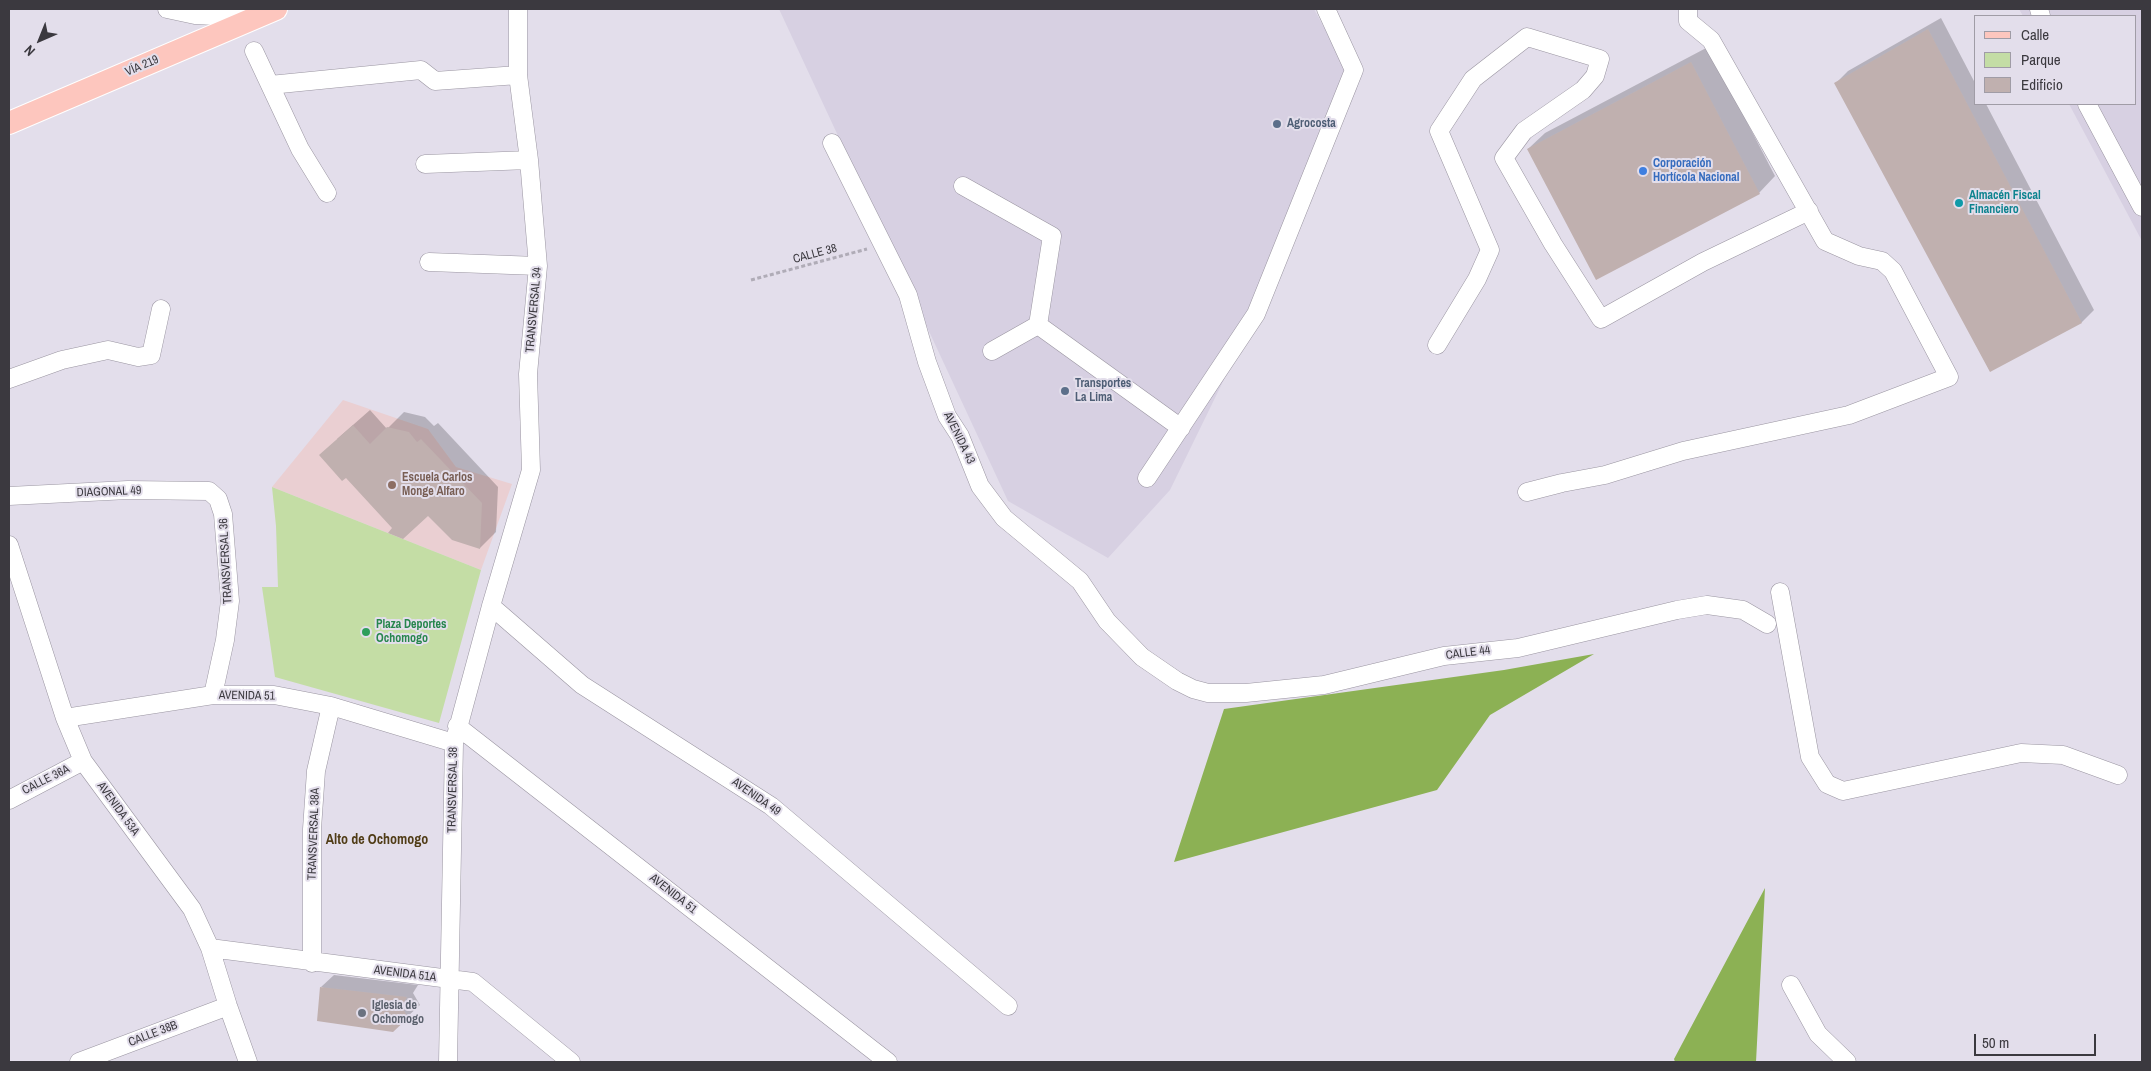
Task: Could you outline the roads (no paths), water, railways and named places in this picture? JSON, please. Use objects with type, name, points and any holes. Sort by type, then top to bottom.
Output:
[{"type":"main road","name":"VÍA 219","points":[[9,123],[276,9]]},
{"type":"street","points":[[167,9],[195,15],[254,18]]},
{"type":"street","name":"TRANSVERSAL 34","points":[[491,606],[531,470],[528,374],[538,266],[529,160],[518,75],[518,9]]},
{"type":"street","points":[[1148,478],[1256,314],[1354,70],[1326,9]]},
{"type":"street","points":[[1527,492],[1562,482],[1605,475],[1683,451],[1849,415],[1949,377],[1893,271],[1882,261],[1859,256],[1825,241],[1711,40],[1688,21],[1688,9]]},
{"type":"street","points":[[1437,345],[1477,279],[1490,250],[1439,131],[1473,79],[1527,37],[1600,59],[1595,76],[1584,90],[1524,131],[1504,158],[1553,244],[1601,319],[1703,262],[1809,211]]},
{"type":"street","points":[[254,50],[300,148],[327,193]]},
{"type":"street","points":[[270,85],[421,70],[435,81],[518,75]]},
{"type":"street","points":[[2088,105],[2142,207]]},
{"type":"street","name":"AVENIDA 43","points":[[832,142],[908,295],[927,362],[947,416],[960,436],[980,486],[1004,518],[1080,581],[1107,621],[1142,657],[1169,676]]},
{"type":"street","points":[[425,164],[529,160]]},
{"type":"street","points":[[963,186],[1052,236],[1038,325]]},
{"type":"street","points":[[429,262],[538,266]]},
{"type":"street","points":[[9,379],[62,360],[108,350],[138,357],[151,355],[161,309]]},
{"type":"street","points":[[1038,325],[1181,428]]},
{"type":"street","points":[[992,351],[1038,325]]},
{"type":"street","name":"DIAGONAL 49","points":[[9,496],[128,490],[209,491]]},
{"type":"street","name":"TRANSVERSAL 36","points":[[209,491],[218,499],[223,514],[230,601],[225,640],[213,695]]},
{"type":"street","name":"AVENIDA 53A","points":[[9,545],[65,718],[84,761],[192,909],[210,948],[248,1062]]},
{"type":"street","points":[[1780,592],[1810,757],[1827,784],[1843,791],[2021,753],[2063,755],[2118,774]]},
{"type":"street","name":"CALLE 44","points":[[1169,676],[1193,689],[1208,693],[1246,693],[1324,685],[1444,656],[1535,644],[1677,610],[1707,605],[1743,610],[1767,624]]},
{"type":"street","name":"TRANSVERSAL 38","points":[[448,1062],[456,734],[491,606]]},
{"type":"street","name":"AVENIDA 49","points":[[491,606],[582,685],[771,806],[1008,1006]]},
{"type":"street","name":"AVENIDA 51","points":[[65,718],[213,695],[274,695],[456,734],[888,1062]]},
{"type":"street","name":"TRANSVERSAL 38A","points":[[312,963],[312,829],[316,771],[331,706]]},
{"type":"street","name":"CALLE 36A","points":[[9,800],[84,761]]},
{"type":"street","name":"AVENIDA 51A","points":[[210,948],[312,963],[473,982],[571,1062]]},
{"type":"street","points":[[1791,985],[1818,1034],[1847,1062]]},
{"type":"street","name":"CALLE 38B","points":[[79,1062],[228,1006]]},
{"type":"place","name":"Agrocosta","points":[[1277,124]]},
{"type":"place","name":"Corporación Hortícola Nacional","points":[[1643,171]]},
{"type":"place","name":"Almacén Fiscal Financiero","points":[[1959,203]]},
{"type":"place","name":"Transportes La Lima","points":[[1065,391]]},
{"type":"place","name":"Escuela Carlos Monge Alfaro","points":[[392,485]]},
{"type":"place","name":"Plaza Deportes Ochomogo","points":[[366,632]]},
{"type":"place","name":"Iglesia de Ochomogo","points":[[362,1013]]},
{"type":"district","name":"Alto de Ochomogo","points":[[377,840]]}]
